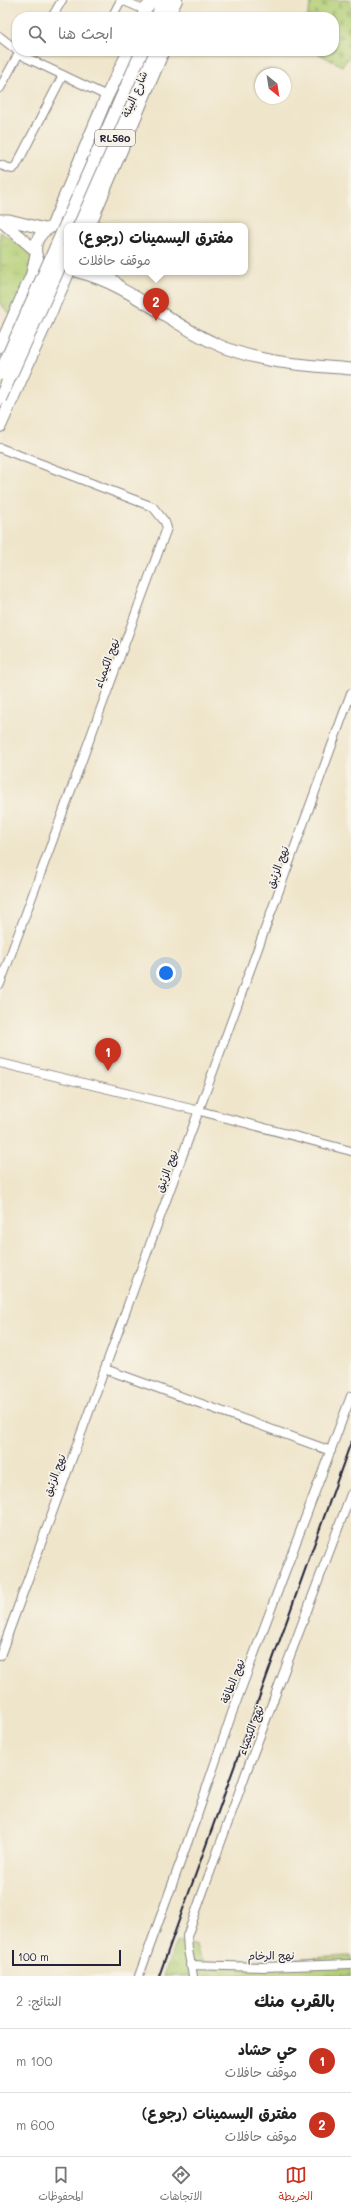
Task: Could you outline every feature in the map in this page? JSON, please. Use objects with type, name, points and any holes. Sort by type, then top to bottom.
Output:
[{"type":"highway","points":[[145,12],[153,0]]},
{"type":"highway","points":[[159,12],[164,0]]},
{"type":"highway","points":[[170,12],[176,0]]},
{"type":"highway","points":[[178,12],[183,0]]},
{"type":"highway","points":[[49,227],[107,96],[127,56]]},
{"type":"highway","name":"RL560","points":[[66,223],[140,56]]},
{"type":"highway","name":"شارع البيئة","points":[[78,223],[151,56]]},
{"type":"highway","points":[[90,223],[161,56]]},
{"type":"highway","name":"RL560","points":[[0,374],[64,228]]},
{"type":"highway","points":[[0,347],[32,275],[35,254]]},
{"type":"highway","points":[[0,399],[64,257]]},
{"type":"highway","points":[[0,426],[71,275]]},
{"type":"main road","points":[[0,220],[9,220],[49,227],[64,226]]},
{"type":"main road","points":[[0,220],[35,254],[39,264],[52,273],[64,272]]},
{"type":"main road","points":[[35,254],[36,242],[49,227]]},
{"type":"main road","points":[[81,275],[122,289],[212,342],[253,357],[300,365],[351,369]]},
{"type":"main road","points":[[108,275],[122,289]]},
{"type":"street","points":[[55,12],[62,0]]},
{"type":"street","points":[[115,12],[121,0],[141,12]]},
{"type":"street","points":[[0,37],[12,47]]},
{"type":"street","points":[[0,88],[17,56]]},
{"type":"street","points":[[32,56],[63,75],[107,96]]},
{"type":"street","points":[[0,165],[12,169],[16,166],[63,75]]},
{"type":"street","name":"نهج الكيمياء","points":[[0,448],[153,506],[165,522],[167,528],[0,984]]},
{"type":"street","name":"نهج الزئبق","points":[[0,1656],[200,1112],[351,693]]},
{"type":"street","points":[[0,1063],[351,1151]]},
{"type":"street","points":[[105,1369],[332,1451]]},
{"type":"street","name":"نهج الطاقة","points":[[139,1976],[197,1816],[232,1713],[332,1451],[351,1396]]},
{"type":"street","name":"نهج الكيمياء","points":[[193,1976],[187,1936],[246,1770],[351,1494]]},
{"type":"street","name":"نهج الرخام","points":[[190,1964],[263,1967],[351,1964]]},
{"type":"green space","points":[[312,0],[351,0],[351,55],[342,66],[323,56],[339,56],[339,12],[308,12]]},
{"type":"green space","points":[[0,232],[28,250],[34,261],[15,319],[0,304]]},
{"type":"green space","points":[[176,1941],[196,1946],[199,1956],[205,1963],[351,1956],[351,1976],[164,1976]]},
{"type":"railway","points":[[159,1976],[351,1442]]},
{"type":"place","name":"مفترق اليسمينات (رجوع)","points":[[156,321]]},
{"type":"place","name":"حي حشاد","points":[[108,1071]]}]
